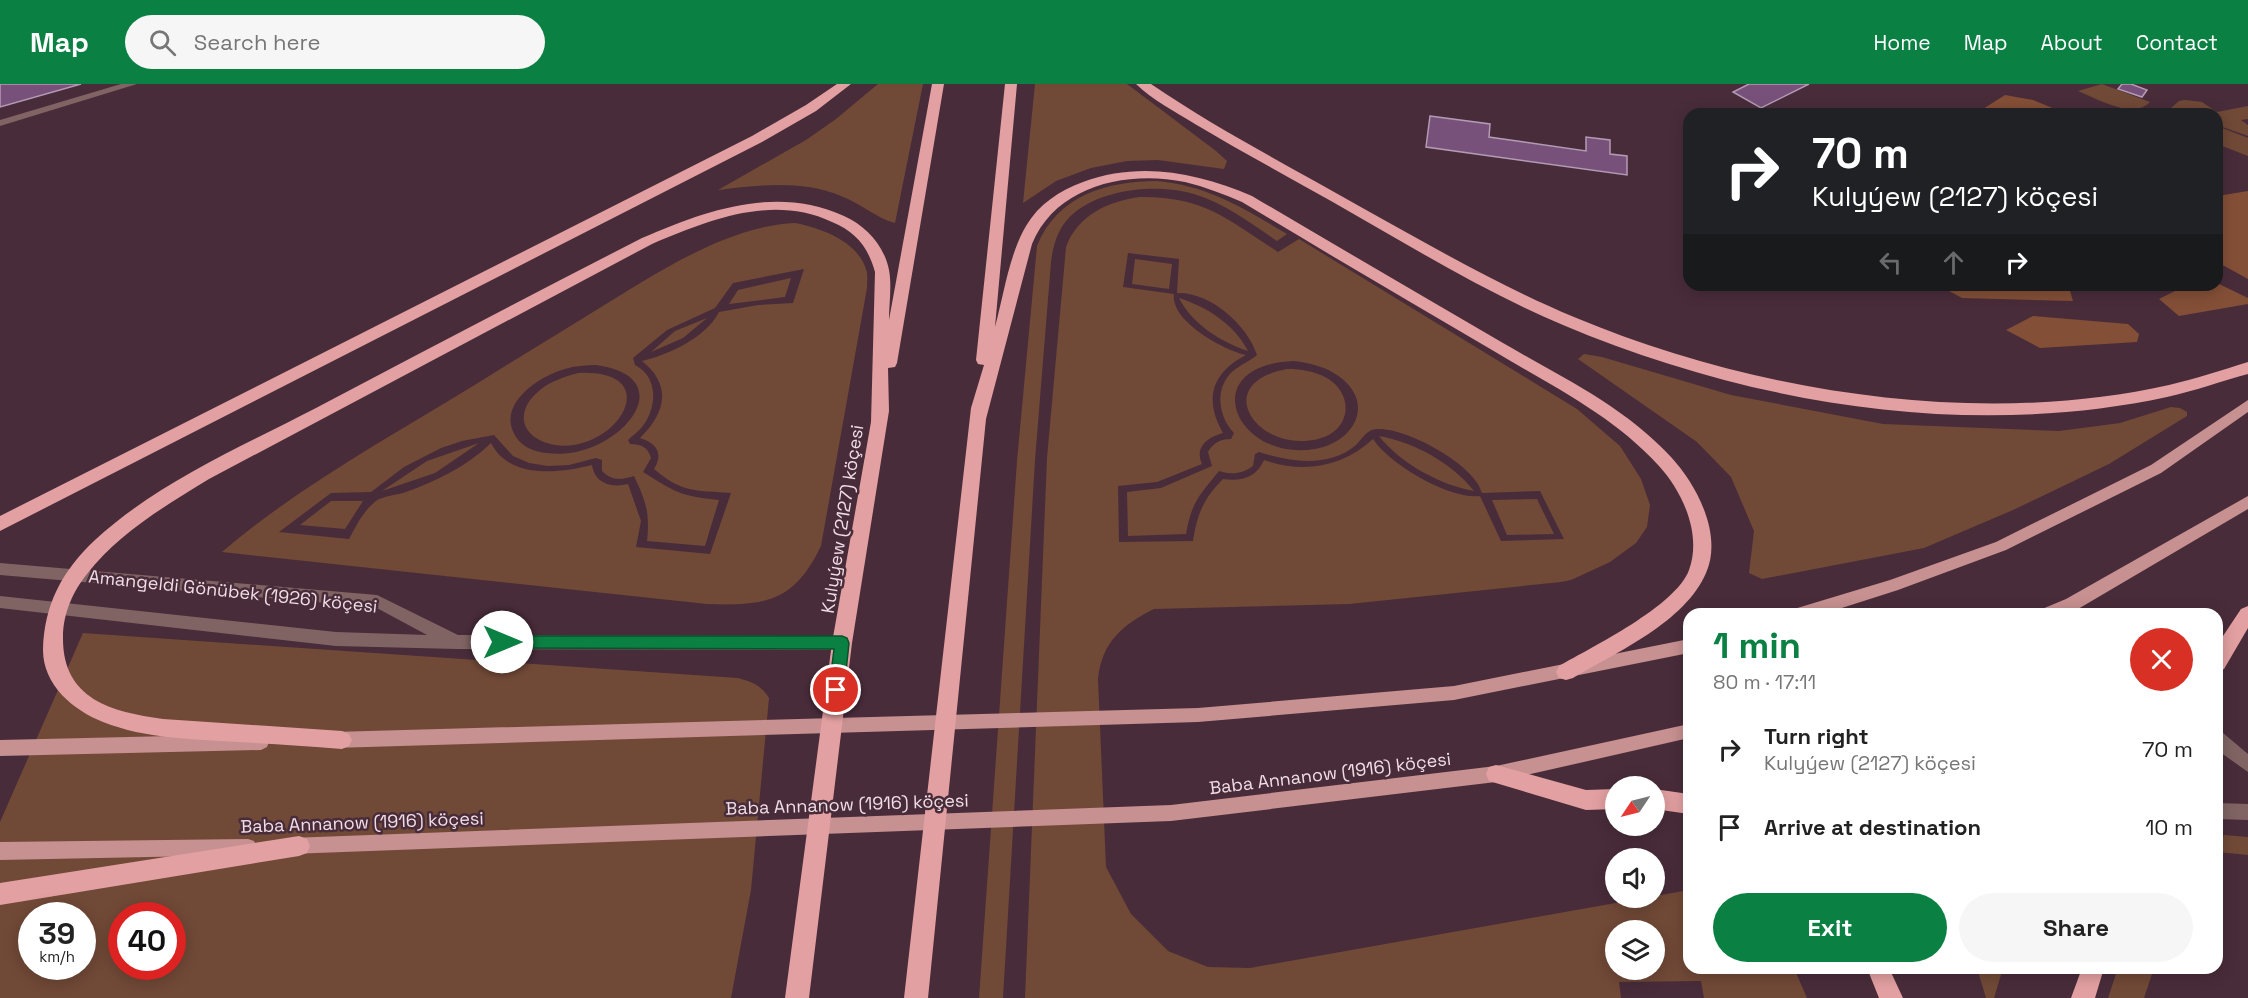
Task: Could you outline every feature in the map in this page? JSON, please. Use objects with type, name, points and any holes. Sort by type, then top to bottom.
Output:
[{"type":"highway","points":[[0,524],[757,139],[811,108],[845,84]]},
{"type":"highway","name":"Kulyýew (2127) köçesi","points":[[797,998],[842,643],[938,84]]},
{"type":"highway","points":[[916,998],[978,419],[1011,84]]},
{"type":"highway","points":[[1142,84],[1217,130],[1469,274],[1570,322],[1638,349],[1709,370],[1763,383],[1836,396],[1941,407],[2022,410],[2146,397],[2218,379],[2248,368]]},
{"type":"highway","points":[[978,419],[1025,244],[1031,228],[1048,205],[1096,182],[1128,174],[1166,174],[1222,188],[1247,200],[1590,401],[1648,444],[1667,463],[1685,489],[1695,509],[1702,553],[1698,573],[1685,592],[1663,612],[1566,672]]},
{"type":"highway","points":[[342,740],[151,727],[108,715],[86,704],[65,688],[55,670],[51,640],[58,611],[69,585],[87,560],[111,535],[138,513],[203,474],[647,241],[718,214],[779,204],[814,209],[836,217],[870,242],[878,252],[882,272],[879,422]]},
{"type":"highway","points":[[2223,652],[2248,614]]},
{"type":"highway","points":[[1496,774],[1586,800],[1605,799]]},
{"type":"highway","points":[[1665,801],[1683,803]]},
{"type":"highway","points":[[0,894],[299,846]]},
{"type":"highway","points":[[1881,974],[1891,998]]},
{"type":"highway","points":[[2083,998],[2091,974]]},
{"type":"main road","points":[[1820,608],[1893,586],[2001,546],[2156,469],[2248,405]]},
{"type":"main road","points":[[2062,608],[2248,502]]},
{"type":"main road","points":[[0,748],[1198,715],[1454,693],[1683,646]]},
{"type":"main road","name":"Baba Annanow (1916) köçesi","points":[[0,851],[299,846],[1171,813],[1496,774],[1683,732]]},
{"type":"street","points":[[0,123],[132,84]]},
{"type":"street","name":"Amangeldi Gönübek (1926) köçesi","points":[[0,569],[378,602],[457,642]]},
{"type":"street","name":"Amangeldi Gönübek (1926) köçesi","points":[[0,602],[336,639],[457,642],[842,643]]},
{"type":"street","points":[[2223,745],[2248,764]]},
{"type":"street","points":[[2223,811],[2248,812]]},
{"type":"shaded area","points":[[878,84],[923,84],[895,223],[841,196],[811,188],[765,185],[718,190],[806,140],[836,119]]},
{"type":"shaded area","points":[[1035,84],[1127,84],[1216,151],[1227,161],[1224,169],[1158,160],[1127,161],[1091,168],[1056,181],[1023,203]]},
{"type":"shaded area","points":[[2102,84],[2150,102],[2138,108],[2122,108],[2078,91]]},
{"type":"shaded area","points":[[2005,95],[2033,100],[2052,108],[1984,108]]},
{"type":"shaded area","points":[[2179,101],[2202,102],[2211,108],[2171,108]]},
{"type":"shaded area","points":[[2248,106],[2248,119],[2241,120],[2248,125],[2248,136],[2223,127],[2223,111]]},
{"type":"shaded area","points":[[2223,128],[2248,138],[2248,156],[2223,146]]},
{"type":"shaded area","points":[[1157,181],[1209,193],[1240,207],[1287,234],[1277,241],[1239,215],[1208,199],[1183,191],[1150,189],[1117,193],[1086,205],[1064,223],[1058,235],[1051,262],[1035,460],[1003,998],[979,998],[1017,461],[1037,246],[1046,229],[1070,203],[1102,188]]},
{"type":"shaded area","points":[[2248,191],[2248,279],[2223,265],[2223,195]]},
{"type":"shaded area","points":[[1139,197],[1181,201],[1214,212],[1278,252],[1299,239],[1577,409],[1620,446],[1641,479],[1650,505],[1647,527],[1636,543],[1610,562],[1571,580],[1349,604],[1154,609],[1123,628],[1104,655],[1098,679],[1106,867],[1131,914],[1168,951],[1208,967],[1250,968],[1605,905],[1605,908],[1665,908],[1665,894],[1683,891],[1683,974],[1797,974],[1807,998],[1704,998],[1701,981],[1619,982],[1621,998],[1025,998],[1047,458],[1066,247],[1078,226],[1086,218],[1105,207]],"holes":[[[1128,253],[1179,259],[1177,293],[1202,298],[1226,312],[1245,333],[1257,355],[1232,372],[1222,389],[1220,397],[1222,412],[1234,433],[1231,439],[1217,442],[1210,449],[1208,452],[1212,466],[1161,488],[1127,492],[1128,536],[1186,534],[1197,500],[1219,471],[1228,473],[1245,471],[1253,466],[1255,454],[1259,452],[1296,460],[1322,460],[1345,452],[1356,445],[1368,432],[1377,429],[1404,434],[1437,449],[1467,470],[1477,482],[1482,493],[1540,491],[1564,539],[1501,541],[1480,496],[1467,496],[1453,492],[1421,478],[1392,459],[1373,439],[1361,449],[1336,462],[1293,467],[1264,460],[1257,471],[1248,477],[1236,480],[1223,479],[1202,507],[1193,541],[1119,542],[1118,486],[1157,482],[1202,464],[1201,447],[1208,440],[1223,433],[1214,409],[1214,388],[1225,370],[1246,355],[1212,341],[1189,324],[1180,314],[1175,304],[1174,294],[1123,287]],[[1294,361],[1316,365],[1337,375],[1349,385],[1356,397],[1358,408],[1356,419],[1341,438],[1315,449],[1287,449],[1264,441],[1247,428],[1237,411],[1236,394],[1244,378],[1263,366]]]},
{"type":"shaded area","points":[[795,223],[816,228],[837,237],[855,251],[866,269],[867,276],[867,288],[821,546],[800,579],[776,597],[746,604],[707,604],[222,552],[281,506],[344,464],[640,283],[716,243],[769,226]],"holes":[[[804,269],[793,303],[758,305],[719,312],[706,329],[686,344],[642,361],[652,370],[661,389],[662,399],[656,419],[640,438],[657,449],[658,458],[654,469],[682,487],[699,491],[731,493],[710,554],[636,547],[641,521],[628,484],[605,483],[597,477],[592,465],[551,471],[523,468],[499,455],[491,443],[462,466],[440,478],[376,501],[364,514],[349,539],[279,532],[331,493],[371,492],[404,467],[441,448],[494,435],[513,456],[529,463],[548,466],[569,465],[596,458],[602,460],[602,471],[609,477],[621,479],[634,476],[646,507],[647,541],[705,546],[719,500],[678,492],[643,472],[651,458],[650,454],[644,447],[630,444],[628,440],[647,419],[653,402],[652,385],[643,370],[635,365],[633,358],[667,330],[715,308],[733,283]],[[596,365],[623,373],[637,386],[639,401],[631,418],[616,433],[596,445],[572,453],[538,451],[519,441],[511,425],[511,414],[515,403],[523,394],[543,378],[555,373],[573,367]]]},
{"type":"shaded area","points":[[1135,259],[1172,264],[1169,289],[1132,284]]},
{"type":"shaded area","points":[[791,278],[785,297],[729,304],[738,290]]},
{"type":"shaded area","points":[[2223,286],[2248,298],[2248,304],[2179,316],[2159,299],[2175,291],[2223,291]]},
{"type":"shaded area","points":[[1949,291],[2070,291],[2073,301],[1962,298]]},
{"type":"shaded area","points":[[1179,298],[1200,306],[1219,318],[1235,333],[1248,351],[1208,331],[1191,316]]},
{"type":"shaded area","points":[[2033,316],[2128,324],[2139,334],[2137,342],[2040,348],[2006,330]]},
{"type":"shaded area","points":[[707,318],[683,338],[651,352],[675,331]]},
{"type":"shaded area","points":[[1584,354],[1602,357],[1731,395],[1883,424],[2059,431],[2120,423],[2171,407],[2180,408],[2187,412],[2187,416],[2109,464],[2013,510],[1924,548],[1762,579],[1749,573],[1754,531],[1731,477],[1697,442],[1578,359]]},
{"type":"shaded area","points":[[1287,369],[1307,371],[1327,378],[1342,394],[1345,403],[1343,421],[1329,435],[1318,439],[1296,441],[1276,436],[1261,427],[1250,415],[1246,401],[1250,388],[1263,377]]},
{"type":"shaded area","points":[[578,373],[606,375],[621,384],[627,396],[624,411],[613,425],[597,437],[577,444],[555,445],[543,442],[528,431],[524,415],[526,407],[531,398],[549,384]]},
{"type":"shaded area","points":[[1379,436],[1406,443],[1431,455],[1455,471],[1474,491],[1448,484],[1409,464]]},
{"type":"shaded area","points":[[479,443],[435,473],[382,491],[427,461]]},
{"type":"shaded area","points":[[1537,499],[1554,534],[1507,535],[1492,500]]},
{"type":"shaded area","points":[[331,501],[363,501],[345,529],[300,525]]},
{"type":"shaded area","points":[[83,633],[738,678],[756,685],[769,698],[751,890],[731,998],[0,998],[0,822]]},
{"type":"shaded area","points":[[2224,835],[2248,837],[2248,855],[2223,853]]},
{"type":"shaded area","points":[[1979,974],[2001,974],[1994,998],[1986,998]]},
{"type":"shaded area","points":[[2116,974],[2152,974],[2144,998],[2108,998]]},
{"type":"building","points":[[0,84],[81,84],[0,107]]},
{"type":"building","points":[[1749,84],[1809,84],[1761,108],[1733,92]]},
{"type":"building","points":[[2122,84],[2131,84],[2147,90],[2142,97],[2118,89]]},
{"type":"building","points":[[1430,116],[1490,124],[1489,137],[1586,151],[1586,137],[1610,140],[1610,154],[1627,156],[1627,175],[1426,147]]},
{"type":"route","points":[[502,642],[842,643],[836,690]]}]
